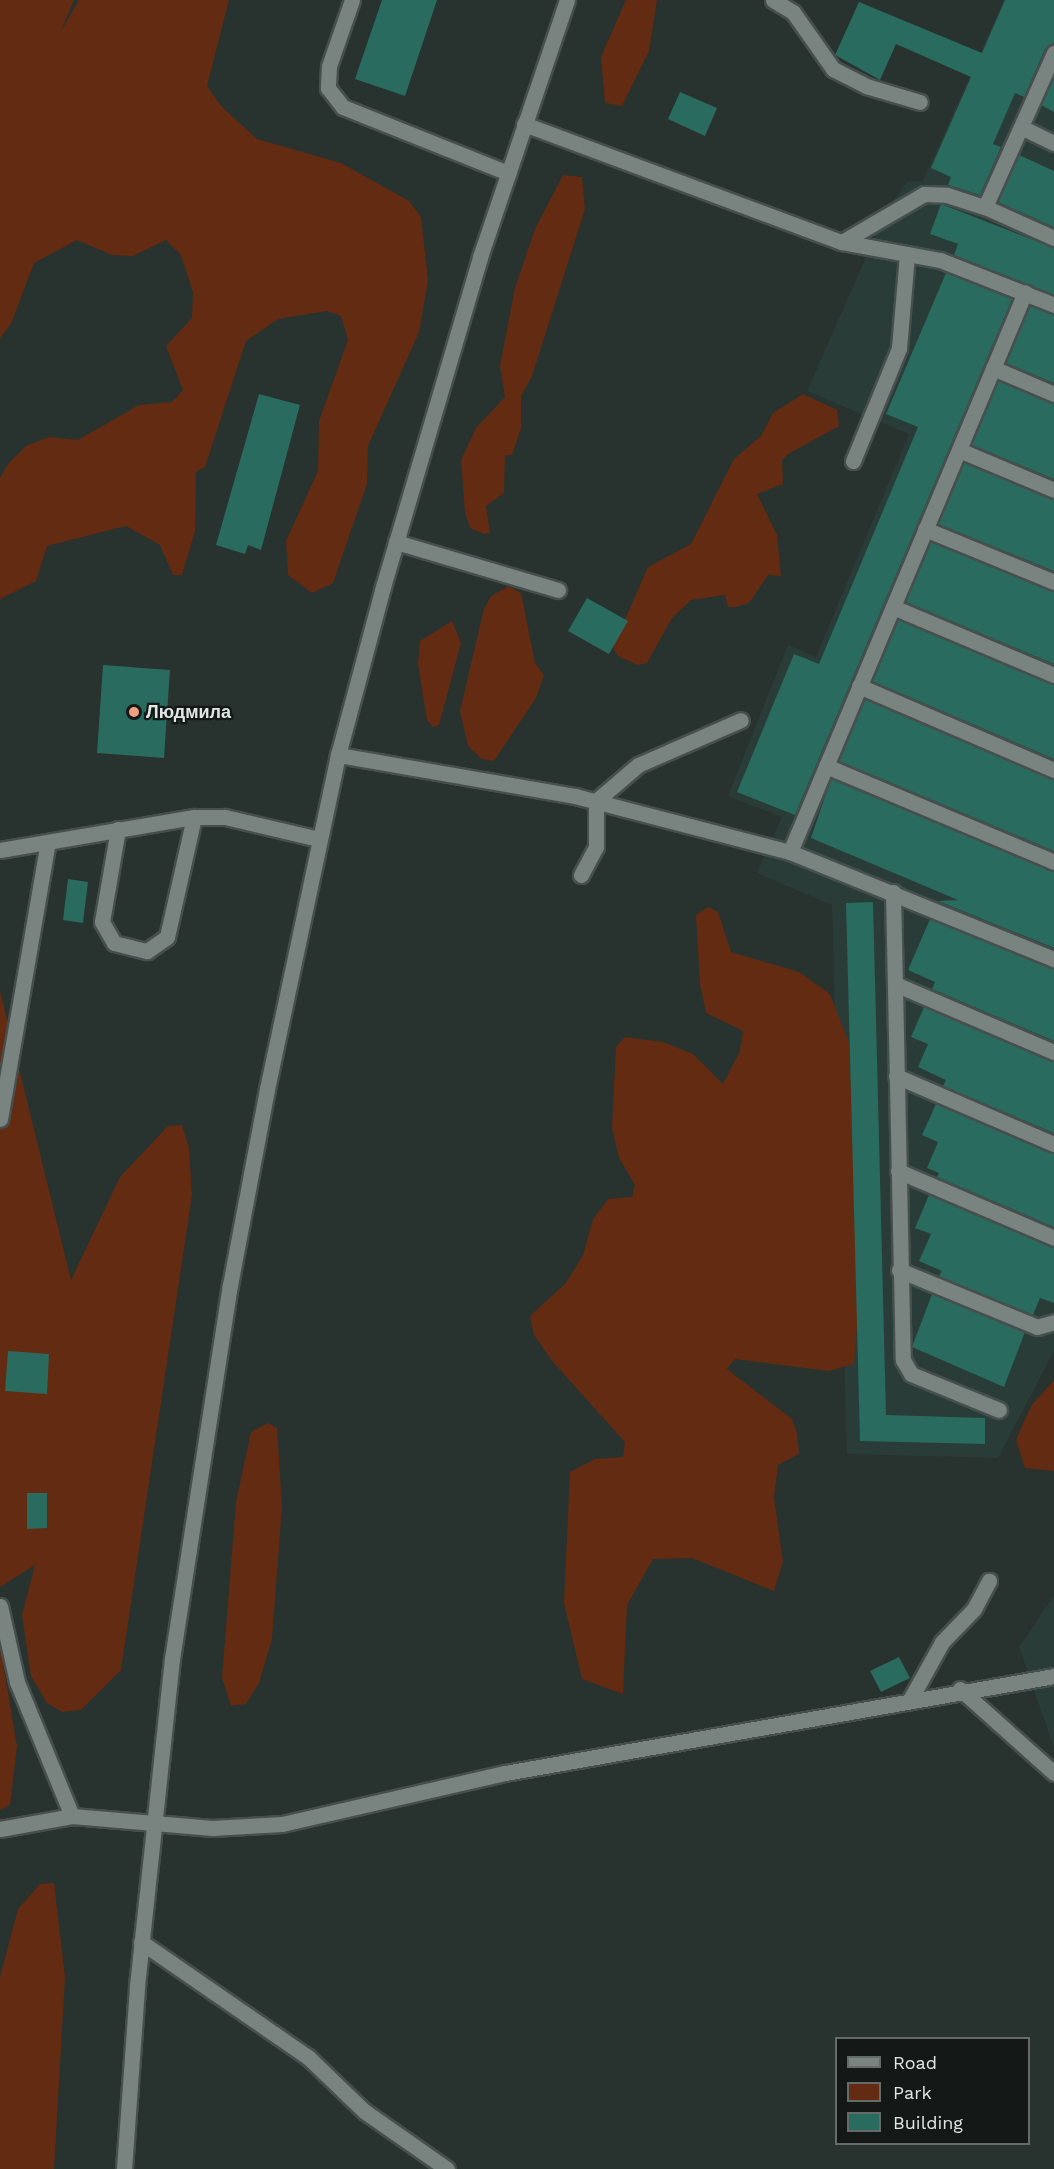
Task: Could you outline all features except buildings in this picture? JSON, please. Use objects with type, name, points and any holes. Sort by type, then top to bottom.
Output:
[{"type":"main road","points":[[352,0],[329,66],[328,88],[343,107],[508,173]]},
{"type":"main road","points":[[124,2169],[141,1942],[172,1659],[230,1285],[319,839],[396,542],[508,173],[567,0]]},
{"type":"main road","points":[[772,0],[793,12],[833,69],[866,86],[920,102]]},
{"type":"main road","points":[[985,207],[1054,53]]},
{"type":"main road","points":[[524,124],[842,242],[907,254],[1025,292],[1054,305]]},
{"type":"main road","points":[[1021,127],[1054,143]]},
{"type":"main road","points":[[842,242],[924,194],[947,195],[985,207],[1054,238]]},
{"type":"main road","points":[[853,461],[900,348],[907,254]]},
{"type":"main road","points":[[790,852],[1025,292]]},
{"type":"main road","points":[[993,369],[1054,394]]},
{"type":"main road","points":[[959,450],[1054,490]]},
{"type":"main road","points":[[926,529],[1054,582]]},
{"type":"main road","points":[[396,542],[558,590]]},
{"type":"main road","points":[[893,607],[1054,675]]},
{"type":"main road","points":[[860,686],[1054,770]]},
{"type":"main road","points":[[581,875],[596,847],[596,801],[638,765],[741,720]]},
{"type":"main road","points":[[339,755],[596,801],[790,852],[1054,959]]},
{"type":"main road","points":[[826,766],[1054,862]]},
{"type":"main road","points":[[0,850],[194,817],[225,817],[319,839]]},
{"type":"main road","points":[[118,829],[102,922],[114,943],[147,951],[167,937],[194,817]]},
{"type":"main road","points":[[0,1119],[48,842]]},
{"type":"main road","points":[[893,892],[902,1350],[912,1374],[999,1410]]},
{"type":"main road","points":[[895,984],[1054,1052]]},
{"type":"main road","points":[[896,1076],[1054,1144]]},
{"type":"main road","points":[[898,1171],[1054,1238]]},
{"type":"main road","points":[[899,1270],[1037,1328],[1054,1322]]},
{"type":"main road","points":[[910,1698],[942,1642],[974,1609],[989,1581]]},
{"type":"main road","points":[[0,1606],[17,1682],[72,1816]]},
{"type":"main road","points":[[0,1828],[72,1816],[154,1826],[282,1824],[505,1773],[960,1689],[1054,1676]]},
{"type":"main road","points":[[960,1689],[1054,1773]]},
{"type":"main road","points":[[141,1942],[308,2057],[364,2111],[447,2169]]},
{"type":"shaded area","points":[[1004,0],[1054,0],[1054,1351],[998,1458],[847,1454],[832,905],[757,873],[782,817],[728,796],[788,645],[816,657],[909,434],[807,391],[886,212],[907,182],[923,181]]},
{"type":"shaded area","points":[[1054,1596],[1054,1748],[1019,1647]]},
{"type":"green space","points":[[0,0],[74,0],[61,31],[79,0],[229,0],[207,86],[222,107],[257,139],[341,163],[409,201],[421,217],[428,281],[419,332],[368,446],[367,484],[333,583],[312,593],[288,575],[286,541],[318,471],[319,421],[348,340],[341,316],[327,311],[278,319],[246,341],[205,467],[196,472],[195,531],[182,575],[173,575],[160,545],[126,526],[47,546],[36,581],[0,599],[0,478],[8,464],[26,446],[49,437],[78,440],[139,405],[172,402],[183,390],[166,346],[192,318],[193,292],[181,255],[166,240],[133,256],[112,255],[77,240],[34,263],[11,324],[0,338]]},
{"type":"green space","points":[[626,0],[657,0],[649,51],[622,106],[605,103],[601,57]]},
{"type":"green space","points":[[563,175],[582,177],[585,209],[532,376],[521,396],[521,428],[512,455],[505,455],[504,493],[486,506],[490,533],[484,534],[470,528],[465,512],[461,460],[476,428],[505,397],[500,366],[515,288],[535,229]]},
{"type":"green space","points":[[803,394],[837,410],[839,426],[788,454],[782,460],[783,484],[757,494],[777,535],[781,576],[768,575],[749,603],[736,607],[728,607],[725,595],[691,600],[672,618],[647,663],[637,665],[618,656],[613,647],[648,567],[691,544],[734,459],[761,436],[773,413]]},
{"type":"green space","points":[[509,586],[521,593],[535,663],[544,675],[536,698],[494,761],[482,759],[468,746],[460,711],[484,609],[491,596]]},
{"type":"green space","points":[[452,621],[461,643],[439,725],[433,727],[427,720],[418,664],[420,641]]},
{"type":"green space","points":[[708,907],[718,912],[731,952],[799,972],[830,994],[849,1043],[859,1300],[854,1364],[829,1371],[735,1359],[727,1369],[792,1419],[797,1433],[799,1454],[778,1465],[774,1498],[783,1562],[774,1591],[692,1558],[653,1559],[627,1605],[623,1694],[582,1679],[564,1603],[570,1472],[595,1459],[623,1457],[625,1442],[553,1362],[534,1335],[530,1316],[566,1283],[583,1255],[593,1219],[608,1199],[632,1197],[635,1185],[619,1158],[612,1128],[616,1047],[625,1037],[663,1042],[693,1054],[723,1084],[740,1051],[743,1031],[706,1013],[700,984],[696,915]]},
{"type":"green space","points":[[0,991],[71,1280],[120,1177],[168,1126],[182,1125],[189,1148],[192,1195],[121,1670],[81,1710],[62,1712],[47,1703],[31,1676],[22,1615],[35,1565],[0,1587]]},
{"type":"green space","points":[[1054,1380],[1054,1471],[1025,1468],[1016,1440],[1031,1406]]},
{"type":"green space","points":[[268,1423],[277,1428],[282,1506],[272,1639],[259,1683],[246,1704],[231,1706],[222,1678],[236,1502],[251,1432]]},
{"type":"green space","points":[[0,1645],[17,1746],[10,1805],[0,1810]]},
{"type":"green space","points":[[54,1883],[65,1977],[54,2169],[0,2169],[0,1977],[18,1909],[40,1884]]},
{"type":"place","name":"Людмила","points":[[134,712]]}]
